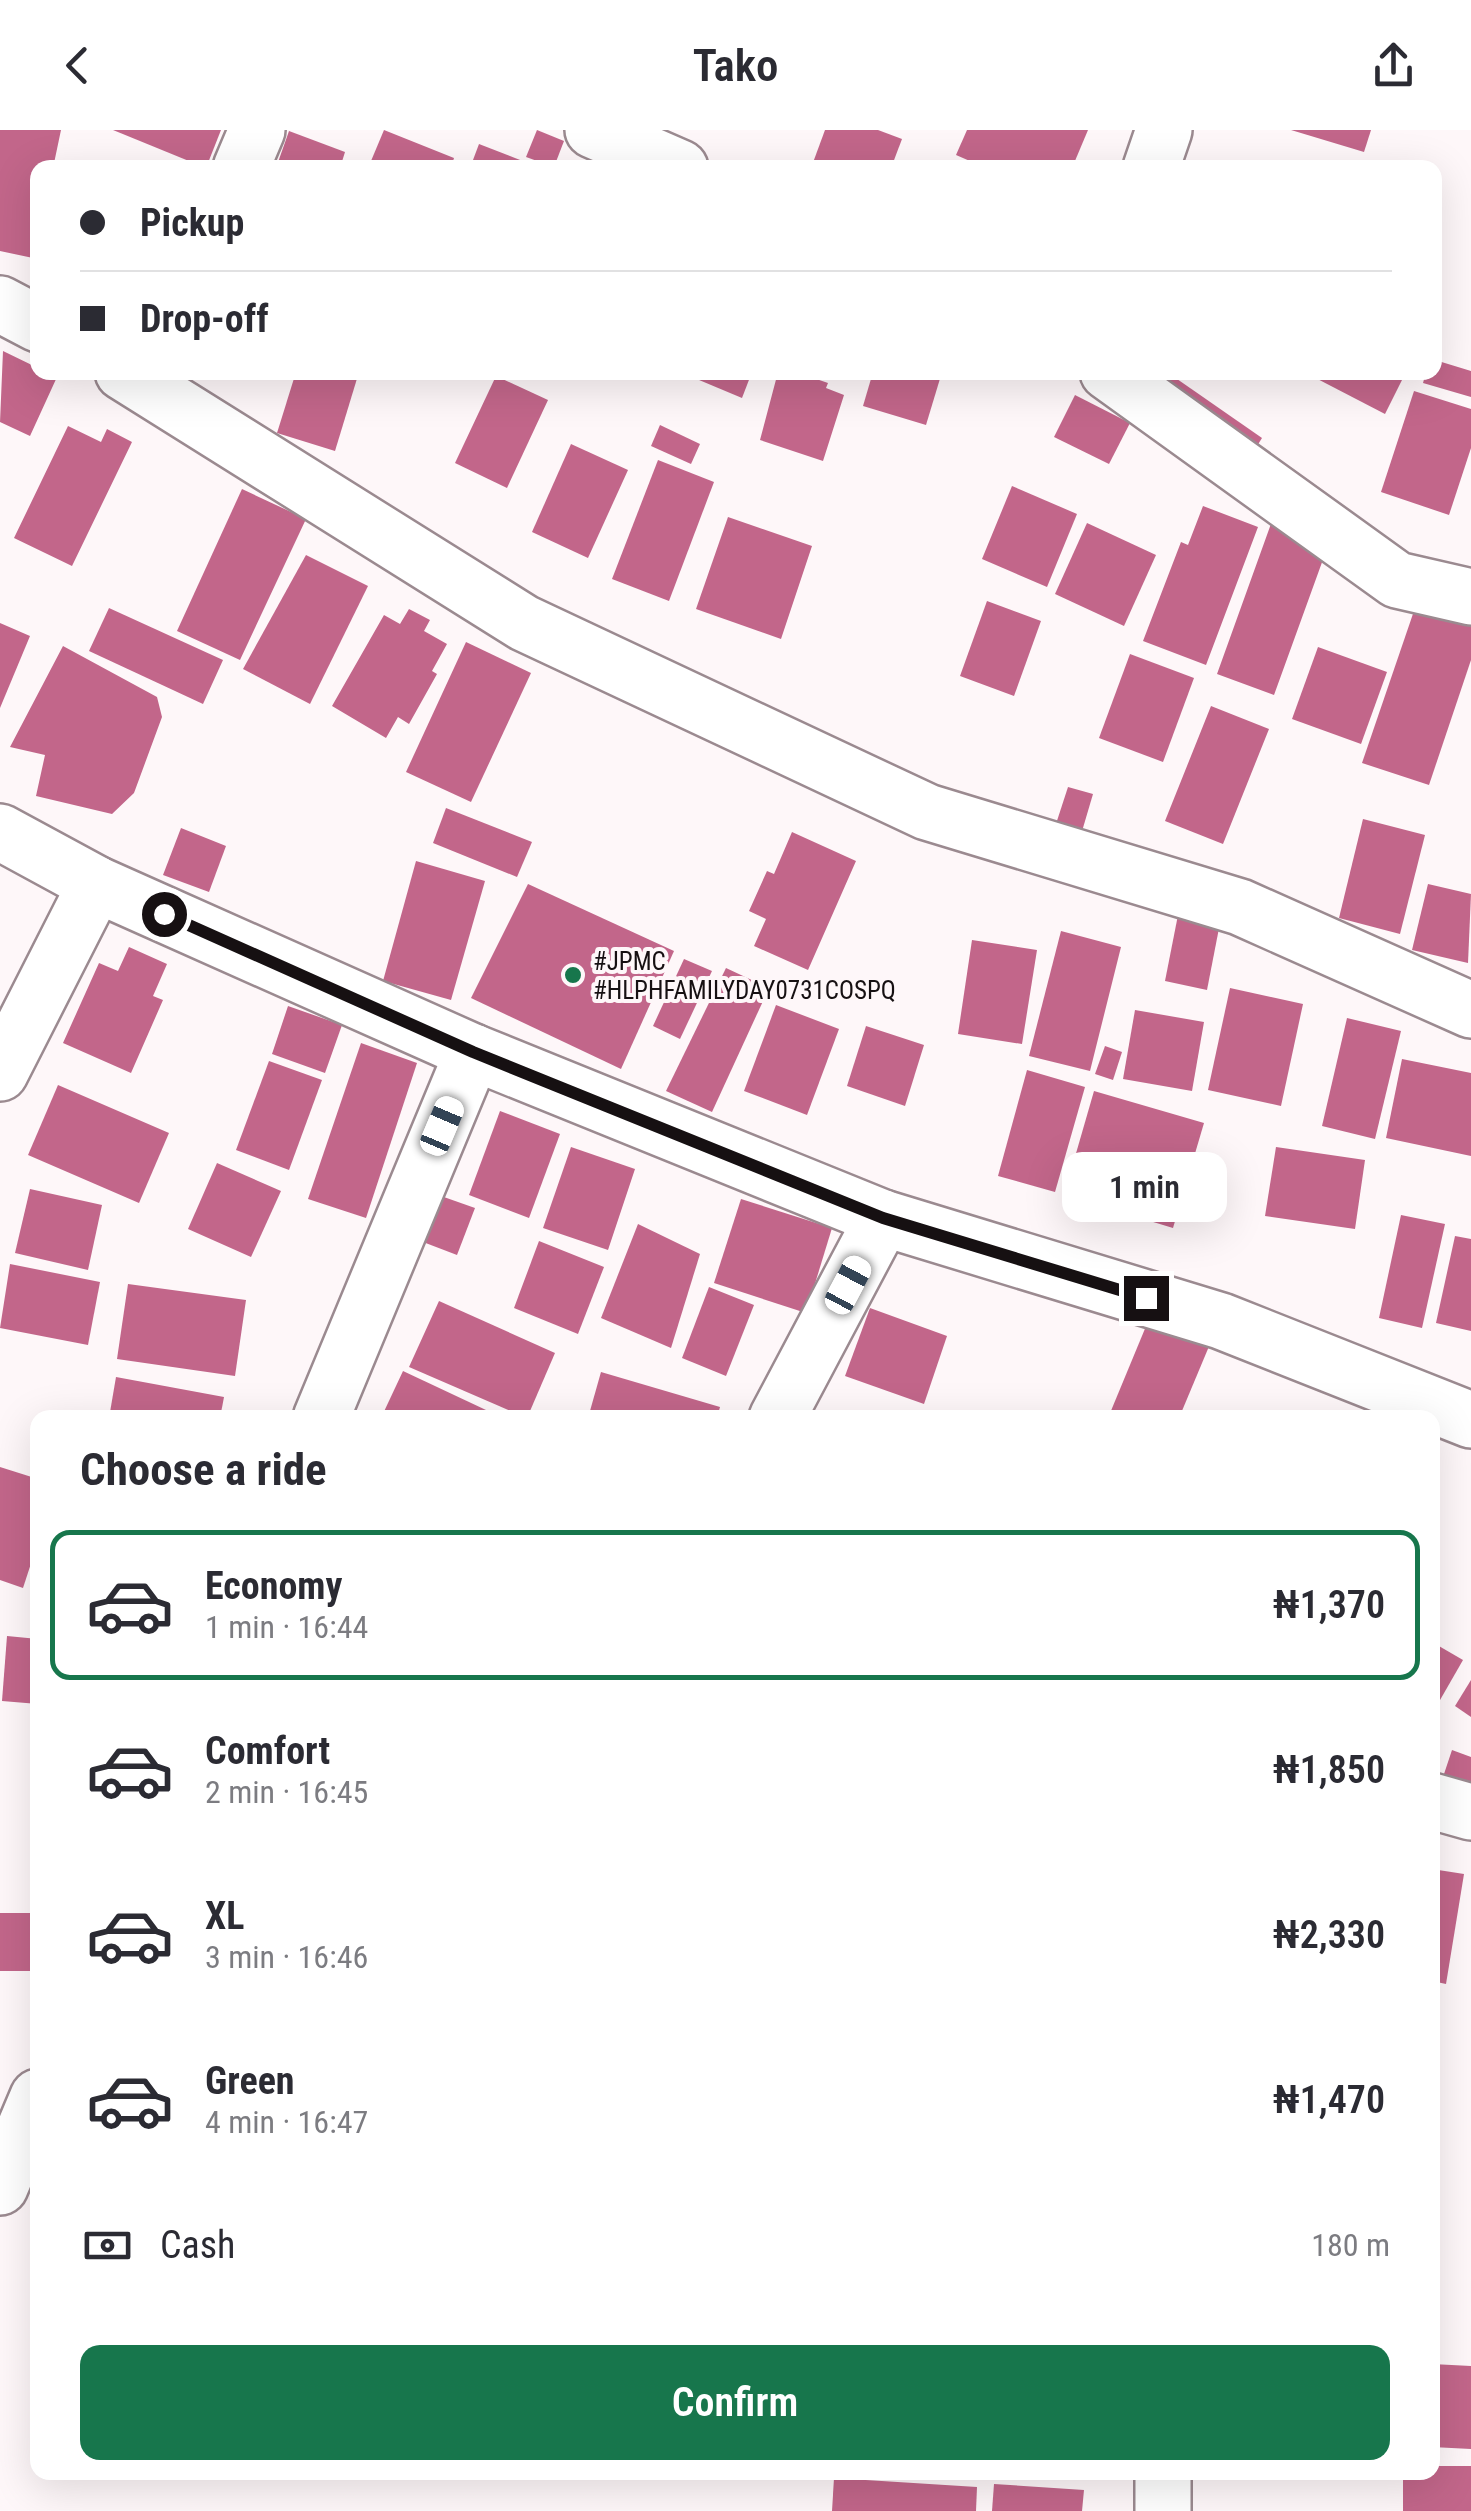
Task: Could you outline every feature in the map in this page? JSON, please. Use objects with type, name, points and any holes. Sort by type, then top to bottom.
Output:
[{"type":"street","points":[[245,160],[258,130]]},
{"type":"street","points":[[593,130],[664,160]]},
{"type":"street","points":[[683,160],[696,130]]},
{"type":"street","points":[[1154,160],[1164,130]]},
{"type":"street","points":[[0,304],[30,320]]},
{"type":"street","points":[[134,380],[524,623],[927,812],[1240,907],[1471,1010]]},
{"type":"street","points":[[180,380],[212,431]]},
{"type":"street","points":[[1119,380],[1398,580],[1471,597]]},
{"type":"street","points":[[0,832],[96,884],[473,1052],[883,1218],[1221,1321],[1471,1420]]},
{"type":"street","points":[[0,1073],[96,884]]},
{"type":"street","points":[[324,1410],[473,1052]]},
{"type":"street","points":[[780,1410],[883,1218]]},
{"type":"street","points":[[1440,1804],[1471,1812]]},
{"type":"street","points":[[0,2187],[30,2116]]},
{"type":"street","points":[[1163,2480],[1163,2511]]},
{"type":"building","points":[[0,130],[61,130],[55,160],[30,160],[30,257],[0,251]]},
{"type":"building","points":[[113,130],[221,130],[209,160],[186,160]]},
{"type":"building","points":[[384,130],[454,158],[453,160],[371,160]]},
{"type":"building","points":[[537,130],[564,141],[557,160],[526,157]]},
{"type":"building","points":[[825,130],[878,130],[902,139],[894,160],[814,160]]},
{"type":"building","points":[[967,130],[1088,130],[1075,160],[968,160],[956,155]]},
{"type":"building","points":[[1291,130],[1371,130],[1364,152]]},
{"type":"building","points":[[289,131],[345,152],[342,160],[279,160]]},
{"type":"building","points":[[479,144],[520,160],[473,160]]},
{"type":"building","points":[[3,351],[30,364],[30,380],[56,380],[30,436],[0,422]]},
{"type":"building","points":[[1442,362],[1471,371],[1471,397],[1423,383],[1442,380]]},
{"type":"building","points":[[294,380],[357,380],[335,451],[277,433]]},
{"type":"building","points":[[494,380],[505,380],[548,400],[507,488],[455,463]]},
{"type":"building","points":[[699,380],[749,380],[742,398]]},
{"type":"building","points":[[776,380],[819,380],[828,383],[826,388],[844,395],[823,461],[760,440]]},
{"type":"building","points":[[871,380],[940,380],[926,425],[863,406]]},
{"type":"building","points":[[1126,380],[1179,380],[1262,438],[1249,459]]},
{"type":"building","points":[[1319,380],[1402,380],[1385,414]]},
{"type":"building","points":[[1414,391],[1471,409],[1471,448],[1449,515],[1381,492]]},
{"type":"building","points":[[1075,395],[1130,423],[1109,464],[1054,437]]},
{"type":"building","points":[[660,425],[700,444],[691,464],[651,446]]},
{"type":"building","points":[[68,426],[101,442],[107,429],[132,442],[72,566],[14,538]]},
{"type":"building","points":[[571,444],[628,470],[588,558],[532,532]]},
{"type":"building","points":[[658,460],[714,482],[669,601],[612,579]]},
{"type":"building","points":[[1012,486],[1077,514],[1047,587],[982,559]]},
{"type":"building","points":[[242,489],[306,519],[240,660],[177,631]]},
{"type":"building","points":[[1203,506],[1258,527],[1206,665],[1143,641],[1181,542],[1188,545]]},
{"type":"building","points":[[728,517],[812,546],[781,639],[696,609]]},
{"type":"building","points":[[1272,521],[1300,532],[1296,543],[1325,554],[1274,695],[1217,674]]},
{"type":"building","points":[[1087,523],[1156,555],[1124,626],[1055,594]]},
{"type":"building","points":[[306,555],[368,586],[310,704],[243,669]]},
{"type":"building","points":[[987,601],[1041,621],[1014,696],[960,676]]},
{"type":"building","points":[[1416,605],[1471,623],[1471,660],[1429,785],[1362,763]]},
{"type":"building","points":[[109,608],[223,660],[203,704],[89,651]]},
{"type":"building","points":[[409,609],[430,620],[424,631],[447,644],[432,671],[437,674],[409,724],[398,717],[386,738],[332,706],[384,615],[400,624]]},
{"type":"building","points":[[0,623],[30,636],[0,708]]},
{"type":"building","points":[[466,642],[531,673],[471,802],[406,772]]},
{"type":"building","points":[[63,646],[157,697],[162,717],[134,793],[112,814],[36,796],[45,755],[10,747]]},
{"type":"building","points":[[1318,647],[1387,672],[1361,744],[1292,719]]},
{"type":"building","points":[[1130,654],[1194,678],[1163,762],[1099,738]]},
{"type":"building","points":[[1211,706],[1269,729],[1223,844],[1165,821]]},
{"type":"building","points":[[1068,787],[1093,794],[1080,838],[1054,830]]},
{"type":"building","points":[[446,808],[532,842],[517,877],[433,843]]},
{"type":"building","points":[[1363,819],[1425,835],[1400,934],[1339,918]]},
{"type":"building","points":[[181,828],[226,846],[209,892],[163,875]]},
{"type":"building","points":[[792,832],[856,861],[808,970],[754,946],[766,919],[749,911],[767,871],[774,874]]},
{"type":"building","points":[[416,861],[485,881],[451,1000],[383,981]]},
{"type":"building","name":"#JPMC #HLPHFAMILYDAY0731COSPQ","points":[[528,884],[674,951],[621,1069],[471,998]]},
{"type":"building","points":[[1428,884],[1471,894],[1468,963],[1412,950]]},
{"type":"building","points":[[1178,915],[1220,923],[1207,990],[1165,981]]},
{"type":"building","points":[[1061,931],[1121,947],[1090,1071],[1029,1056]]},
{"type":"building","points":[[972,940],[1037,950],[1022,1044],[958,1034]]},
{"type":"building","points":[[129,947],[167,964],[153,996],[163,1000],[131,1073],[63,1043],[99,963],[118,971]]},
{"type":"building","points":[[684,959],[712,971],[680,1039],[653,1026]]},
{"type":"building","name":"#JPMC #HLPHFAMILYDAY0731COSPQ","points":[[726,968],[769,988],[712,1112],[666,1091]]},
{"type":"building","points":[[1230,988],[1303,1004],[1281,1106],[1208,1090]]},
{"type":"building","name":"#JPMC #HLPHFAMILYDAY0731COSPQ","points":[[776,1005],[839,1029],[807,1115],[744,1091]]},
{"type":"building","points":[[288,1006],[342,1025],[325,1073],[272,1054]]},
{"type":"building","points":[[1135,1010],[1204,1022],[1192,1091],[1123,1079]]},
{"type":"building","points":[[1347,1018],[1401,1031],[1375,1139],[1322,1126]]},
{"type":"building","name":"#JPMC #HLPHFAMILYDAY0731COSPQ","points":[[866,1026],[924,1045],[905,1106],[847,1086]]},
{"type":"building","points":[[361,1043],[417,1063],[366,1218],[308,1199]]},
{"type":"building","points":[[1105,1046],[1122,1052],[1113,1080],[1095,1074]]},
{"type":"building","points":[[1402,1059],[1471,1073],[1471,1156],[1386,1138]]},
{"type":"building","points":[[269,1061],[322,1080],[289,1170],[236,1150]]},
{"type":"building","points":[[1027,1070],[1085,1087],[1055,1192],[998,1176]]},
{"type":"building","points":[[58,1085],[169,1133],[139,1203],[28,1155]]},
{"type":"building","points":[[1094,1091],[1204,1123],[1173,1228],[1064,1195]]},
{"type":"building","points":[[500,1111],[560,1134],[529,1218],[469,1195]]},
{"type":"building","points":[[571,1147],[635,1169],[608,1250],[543,1228]]},
{"type":"building","points":[[1276,1147],[1365,1160],[1355,1229],[1265,1216]]},
{"type":"building","points":[[217,1163],[281,1191],[251,1257],[188,1229]]},
{"type":"building","points":[[30,1189],[102,1205],[88,1270],[15,1253]]},
{"type":"building","points":[[441,1196],[475,1208],[457,1255],[423,1242]]},
{"type":"building","points":[[741,1199],[832,1228],[806,1313],[714,1283]]},
{"type":"building","points":[[1401,1215],[1445,1224],[1422,1328],[1379,1318]]},
{"type":"building","points":[[638,1224],[700,1254],[671,1348],[601,1318]]},
{"type":"building","points":[[1455,1236],[1471,1239],[1471,1331],[1436,1323]]},
{"type":"building","points":[[539,1241],[604,1267],[578,1334],[514,1308]]},
{"type":"building","points":[[10,1264],[100,1282],[88,1345],[0,1328]]},
{"type":"building","points":[[128,1284],[246,1300],[235,1376],[117,1359]]},
{"type":"building","points":[[709,1287],[754,1305],[726,1376],[682,1358]]},
{"type":"building","points":[[439,1301],[555,1353],[530,1410],[508,1410],[409,1367]]},
{"type":"building","points":[[870,1308],[947,1336],[924,1404],[845,1376]]},
{"type":"building","points":[[1149,1319],[1210,1344],[1182,1410],[1111,1410]]},
{"type":"building","points":[[403,1371],[486,1410],[385,1410]]},
{"type":"building","points":[[601,1372],[720,1407],[719,1410],[590,1410]]},
{"type":"building","points":[[116,1377],[224,1397],[222,1410],[110,1410]]},
{"type":"building","points":[[0,1467],[30,1476],[30,1567],[23,1588],[0,1580]]},
{"type":"building","points":[[7,1636],[30,1638],[30,1703],[2,1701]]},
{"type":"building","points":[[1440,1647],[1463,1660],[1440,1700]]},
{"type":"building","points":[[1471,1680],[1471,1717],[1455,1706]]},
{"type":"building","points":[[1452,1750],[1471,1757],[1471,1800],[1440,1789]]},
{"type":"building","points":[[1440,1870],[1464,1874],[1446,1984],[1440,1983]]},
{"type":"building","points":[[0,1913],[30,1913],[30,1971],[0,1971]]},
{"type":"building","points":[[1440,2364],[1471,2366],[1471,2449],[1440,2447]]},
{"type":"building","points":[[1440,2466],[1471,2466],[1471,2511],[1403,2511],[1403,2480],[1440,2480]]},
{"type":"building","points":[[834,2480],[977,2487],[976,2511],[832,2511]]},
{"type":"building","points":[[994,2484],[1084,2490],[1082,2511],[992,2511]]},
{"type":"place","name":"#JPMC #HLPHFAMILYDAY0731COSPQ","points":[[573,975]]},
{"type":"route","points":[[164,914],[473,1052],[883,1218],[1146,1298]]}]
